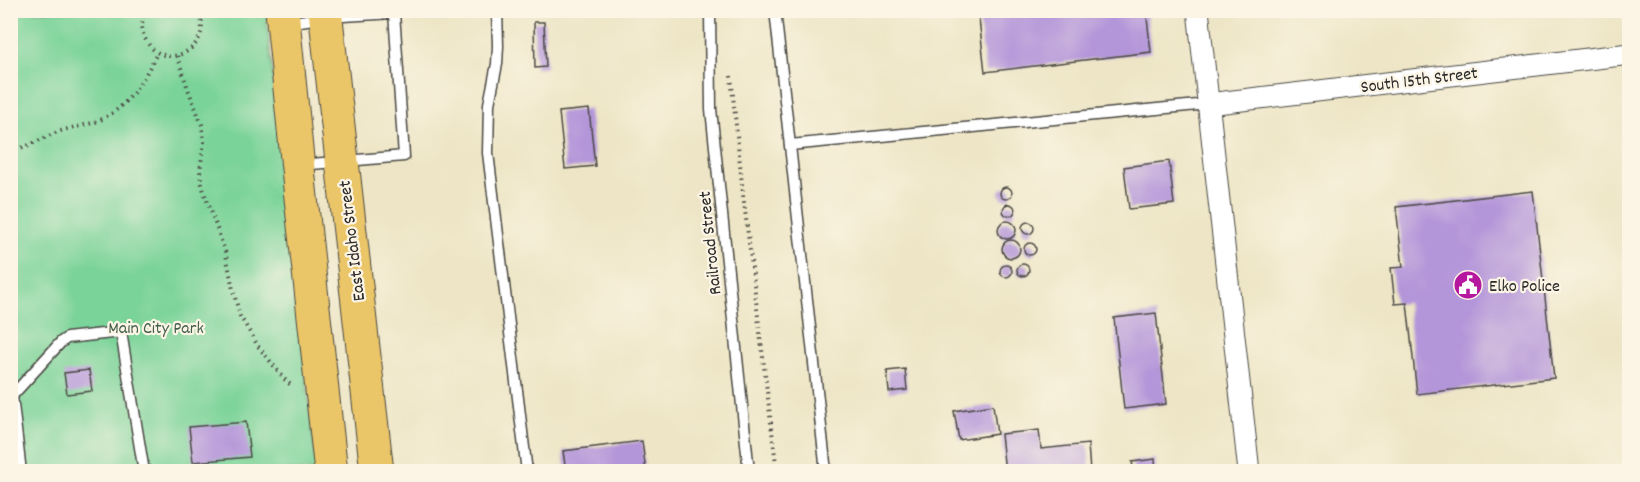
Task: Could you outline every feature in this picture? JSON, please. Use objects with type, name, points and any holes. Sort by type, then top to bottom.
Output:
[{"type":"main road","name":"East Idaho Street","points":[[325,14],[377,471]]},
{"type":"main road","points":[[283,17],[331,471]]},
{"type":"street","points":[[1198,10],[1249,471]]},
{"type":"street","name":"South 15th Street","points":[[1208,104],[1629,54]]},
{"type":"lane","points":[[497,10],[498,46],[489,104],[488,153],[527,471]]},
{"type":"lane","name":"Railroad Street","points":[[710,10],[711,109],[749,471]]},
{"type":"lane","points":[[775,10],[826,471]]},
{"type":"lane","points":[[283,17],[394,13],[404,156],[298,166]]},
{"type":"lane","points":[[790,145],[1208,104]]},
{"type":"lane","points":[[21,471],[11,397],[67,338],[121,332],[144,471]]},
{"type":"path","points":[[146,10],[142,19],[144,38],[150,46],[167,56],[177,56],[195,46],[201,37],[203,27],[200,11]]},
{"type":"path","points":[[10,150],[22,148],[59,132],[97,121],[115,112],[139,86],[158,52]]},
{"type":"path","points":[[177,56],[202,124],[204,142],[201,180],[226,254],[240,316],[258,346],[286,381],[298,389]]},
{"type":"path","points":[[730,68],[777,471]]},
{"type":"green space","name":"Main City Park","points":[[10,11],[266,11],[317,471],[11,471]]},
{"type":"building","points":[[978,10],[1146,10],[1151,52],[985,72]]},
{"type":"building","points":[[534,22],[544,22],[546,67],[535,68]]},
{"type":"building","points":[[589,109],[595,166],[565,169],[559,112]]},
{"type":"building","points":[[1169,161],[1174,204],[1129,209],[1124,167]]},
{"type":"building","points":[[1006,187],[1012,193],[1006,199],[1000,193]]},
{"type":"building","name":"Elko Police","points":[[1533,191],[1554,378],[1417,394],[1407,303],[1395,304],[1391,268],[1403,267],[1396,207]]},
{"type":"building","points":[[1009,204],[1015,210],[1009,216],[1003,210]]},
{"type":"building","points":[[1007,221],[1013,224],[1016,230],[1013,236],[1007,239],[1001,236],[998,230],[1001,224]]},
{"type":"building","points":[[1028,222],[1034,228],[1028,234],[1022,228]]},
{"type":"building","points":[[1011,240],[1017,243],[1020,249],[1017,255],[1011,258],[1005,255],[1002,249],[1005,243]]},
{"type":"building","points":[[1030,243],[1036,249],[1030,255],[1024,249]]},
{"type":"building","points":[[1023,264],[1029,270],[1023,276],[1017,270]]},
{"type":"building","points":[[1006,265],[1012,271],[1006,277],[1000,271]]},
{"type":"building","points":[[1156,313],[1166,404],[1124,409],[1114,318]]},
{"type":"building","points":[[905,369],[907,390],[889,392],[887,371]]},
{"type":"building","points":[[89,370],[92,391],[67,394],[64,373]]},
{"type":"building","points":[[993,405],[997,434],[959,440],[954,411]]},
{"type":"building","points":[[246,422],[250,457],[193,462],[189,427]]},
{"type":"building","points":[[1039,430],[1041,449],[1088,444],[1090,472],[1005,472],[1001,434]]},
{"type":"building","points":[[642,441],[646,472],[566,472],[563,451]]},
{"type":"building","points":[[1155,459],[1156,472],[1134,472],[1132,462]]},
{"type":"place","name":"Elko Police","points":[[1468,285]]}]
